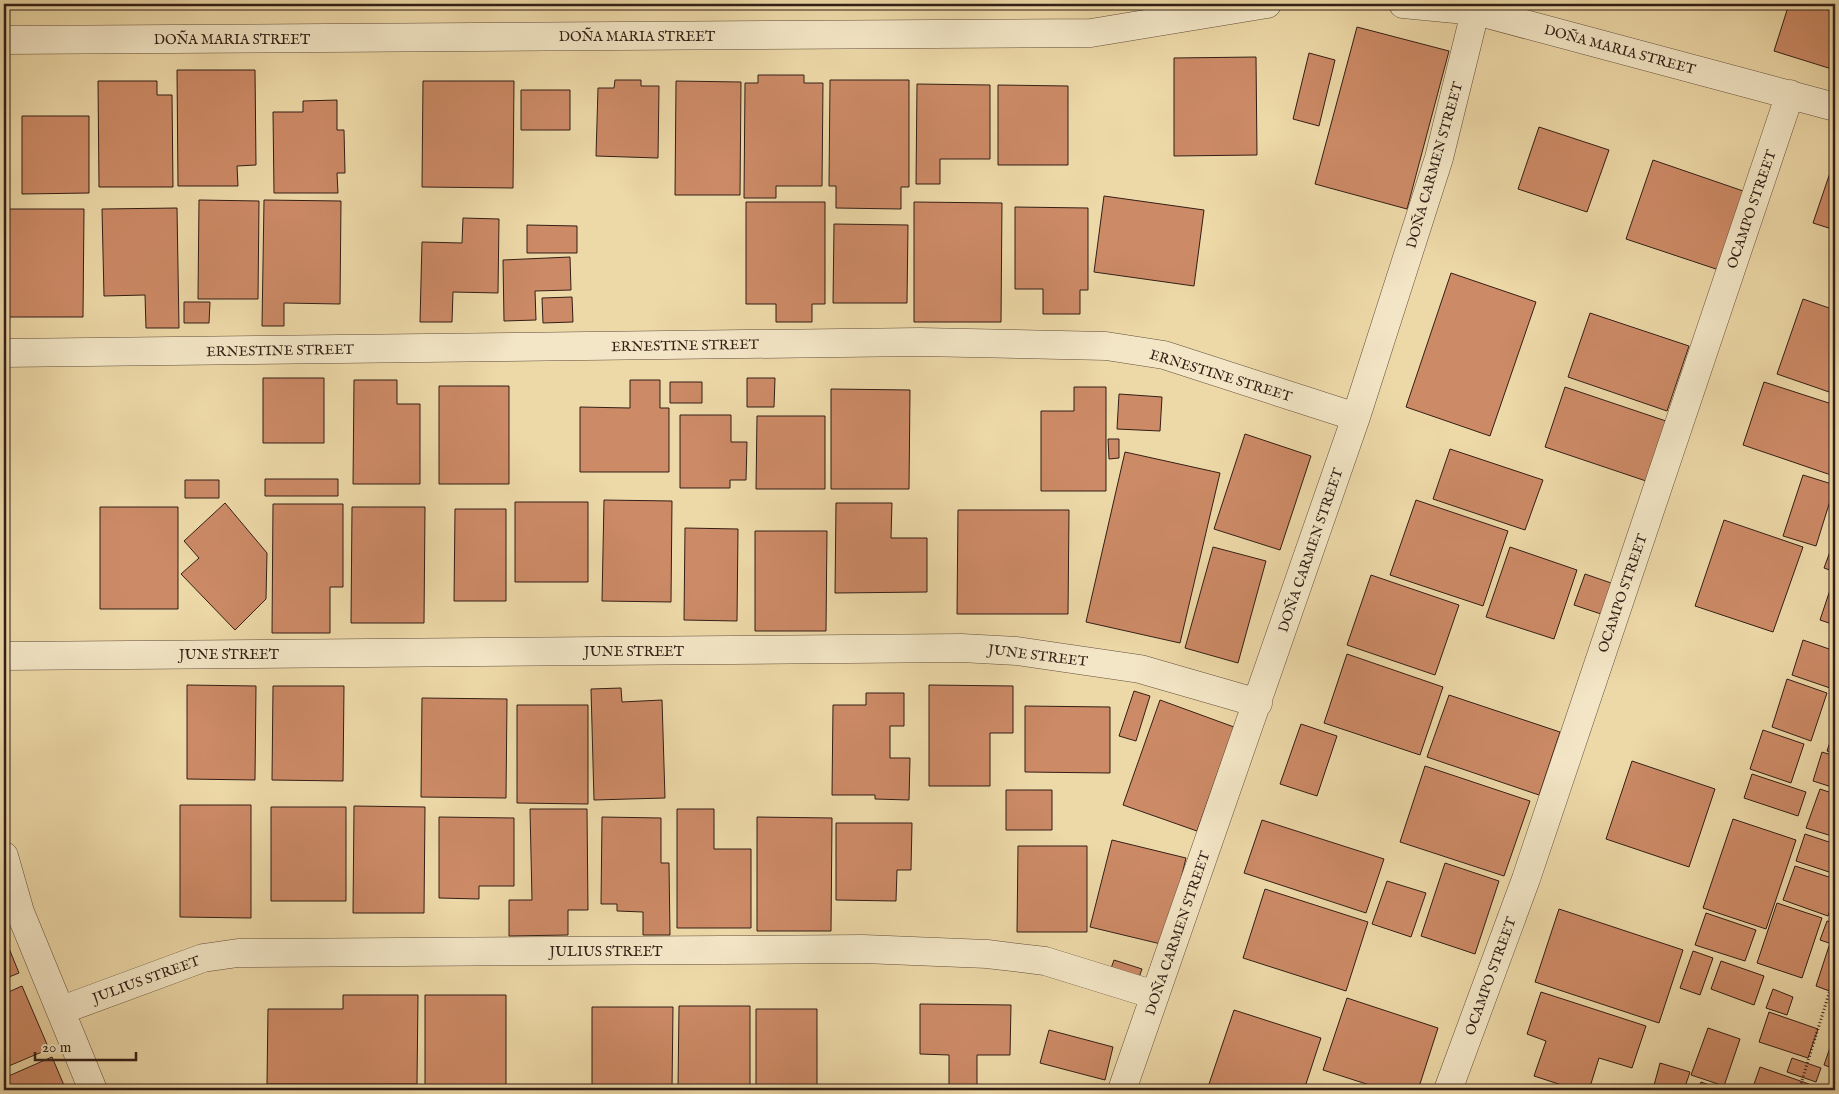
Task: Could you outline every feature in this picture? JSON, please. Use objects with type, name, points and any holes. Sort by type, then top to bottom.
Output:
[{"type":"street","name":"DOÑA MARIA STREET","points":[[4,40],[1091,33],[1268,4]]},
{"type":"street","name":"DOÑA MARIA STREET","points":[[1403,4],[1477,8],[1835,107]]},
{"type":"street","name":"DOÑA CARMEN STREET","points":[[1122,1090],[1356,418],[1440,158],[1477,8]]},
{"type":"street","name":"OCAMPO STREET","points":[[1448,1090],[1526,879],[1790,94]]},
{"type":"street","name":"ERNESTINE STREET","points":[[4,353],[920,342],[1106,346],[1164,355],[1356,418]]},
{"type":"street","name":"JUNE STREET","points":[[4,656],[961,648],[1017,651],[1140,669],[1258,703]]},
{"type":"street","points":[[4,856],[20,912],[94,1090]]},
{"type":"street","name":"JULIUS STREET","points":[[62,1010],[203,958],[238,953],[863,949],[987,954],[1045,961],[1155,994]]},
{"type":"path","points":[[1799,1090],[1835,974]]},
{"type":"building","points":[[850,4],[919,4],[919,9],[850,9]]},
{"type":"building","points":[[1789,4],[1808,4],[1835,12],[1835,70],[1774,51]]},
{"type":"building","points":[[1357,27],[1449,51],[1407,209],[1315,184]]},
{"type":"building","points":[[1309,53],[1335,60],[1319,126],[1293,119]]},
{"type":"building","points":[[1256,57],[1257,155],[1174,156],[1174,58]]},
{"type":"building","points":[[177,70],[255,70],[256,165],[237,166],[238,186],[178,186]]},
{"type":"building","points":[[758,75],[804,75],[804,83],[823,83],[822,186],[776,186],[776,198],[744,198],[745,83],[758,83]]},
{"type":"building","points":[[615,80],[641,80],[641,86],[659,86],[658,158],[596,156],[598,88],[614,88]]},
{"type":"building","points":[[830,80],[909,80],[909,187],[901,187],[901,209],[836,208],[836,186],[829,186]]},
{"type":"building","points":[[98,81],[157,81],[157,95],[172,95],[173,187],[99,187]]},
{"type":"building","points":[[423,81],[514,81],[513,188],[422,187]]},
{"type":"building","points":[[676,81],[741,82],[740,195],[675,195]]},
{"type":"building","points":[[917,84],[990,85],[990,159],[940,159],[940,184],[916,184]]},
{"type":"building","points":[[998,85],[1068,86],[1068,165],[998,165]]},
{"type":"building","points":[[521,90],[570,90],[570,130],[521,130]]},
{"type":"building","points":[[337,100],[337,130],[344,130],[345,173],[337,173],[338,193],[274,193],[273,112],[303,112],[303,101]]},
{"type":"building","points":[[22,116],[89,116],[89,193],[22,194]]},
{"type":"building","points":[[1539,127],[1609,150],[1587,212],[1518,189]]},
{"type":"building","points":[[1835,158],[1835,230],[1813,223]]},
{"type":"building","points":[[1653,160],[1749,193],[1722,271],[1626,239]]},
{"type":"building","points":[[1104,196],[1204,210],[1194,286],[1094,272]]},
{"type":"building","points":[[199,200],[259,201],[258,299],[198,299]]},
{"type":"building","points":[[264,200],[341,201],[340,304],[284,303],[284,326],[262,326]]},
{"type":"building","points":[[746,202],[825,202],[825,304],[812,304],[812,322],[776,322],[776,304],[746,304]]},
{"type":"building","points":[[914,202],[1002,203],[1001,322],[914,322]]},
{"type":"building","points":[[1015,207],[1088,208],[1088,290],[1080,290],[1080,314],[1043,314],[1043,289],[1015,289]]},
{"type":"building","points":[[177,208],[179,328],[146,328],[145,295],[104,296],[102,209]]},
{"type":"building","points":[[4,209],[84,209],[83,317],[4,317]]},
{"type":"building","points":[[463,218],[499,219],[498,293],[453,292],[452,322],[420,322],[422,242],[462,243]]},
{"type":"building","points":[[834,224],[908,225],[907,303],[833,303]]},
{"type":"building","points":[[527,225],[577,226],[577,253],[527,253]]},
{"type":"building","points":[[570,257],[571,290],[535,291],[536,320],[504,321],[503,260]]},
{"type":"building","points":[[1451,273],[1536,302],[1490,436],[1406,407]]},
{"type":"building","points":[[572,297],[573,322],[543,323],[542,298]]},
{"type":"building","points":[[1803,299],[1835,310],[1835,394],[1777,374]]},
{"type":"building","points":[[184,302],[210,302],[209,323],[184,323]]},
{"type":"building","points":[[1590,313],[1689,346],[1667,411],[1568,377]]},
{"type":"building","points":[[263,378],[324,378],[324,443],[263,443]]},
{"type":"building","points":[[747,378],[775,378],[774,407],[747,407]]},
{"type":"building","points":[[354,380],[397,380],[397,404],[420,404],[420,484],[353,484]]},
{"type":"building","points":[[630,380],[660,380],[660,408],[669,408],[669,472],[580,472],[580,407],[630,408]]},
{"type":"building","points":[[670,382],[702,382],[702,403],[670,403]]},
{"type":"building","points":[[1764,382],[1835,405],[1835,463],[1831,475],[1743,445]]},
{"type":"building","points":[[439,386],[509,386],[509,484],[439,484]]},
{"type":"building","points":[[1074,387],[1106,387],[1106,491],[1041,491],[1041,411],[1074,411]]},
{"type":"building","points":[[1565,387],[1666,421],[1646,481],[1545,447]]},
{"type":"building","points":[[831,389],[910,390],[909,489],[831,489]]},
{"type":"building","points":[[1119,394],[1162,397],[1160,431],[1117,429]]},
{"type":"building","points":[[680,415],[731,415],[731,442],[747,442],[746,480],[730,480],[730,488],[680,488]]},
{"type":"building","points":[[757,416],[825,416],[825,489],[756,489]]},
{"type":"building","points":[[1245,434],[1311,456],[1280,550],[1214,529]]},
{"type":"building","points":[[1108,439],[1119,439],[1119,458],[1109,459]]},
{"type":"building","points":[[1450,449],[1543,480],[1525,530],[1433,499]]},
{"type":"building","points":[[1125,452],[1220,473],[1180,643],[1086,622]]},
{"type":"building","points":[[1803,475],[1835,485],[1816,546],[1783,536]]},
{"type":"building","points":[[265,479],[338,479],[338,496],[265,496]]},
{"type":"building","points":[[185,480],[219,480],[219,498],[185,498]]},
{"type":"building","points":[[604,500],[672,501],[671,602],[602,601]]},
{"type":"building","points":[[1416,500],[1508,531],[1483,606],[1390,575]]},
{"type":"building","points":[[515,502],[588,502],[588,582],[515,582]]},
{"type":"building","points":[[225,503],[267,553],[266,599],[235,630],[181,574],[199,558],[184,541]]},
{"type":"building","points":[[836,503],[892,503],[891,538],[927,538],[927,592],[835,593]]},
{"type":"building","points":[[273,504],[343,504],[343,587],[330,587],[330,633],[272,633]]},
{"type":"building","points":[[100,507],[178,507],[178,609],[100,609]]},
{"type":"building","points":[[352,507],[425,507],[424,623],[351,623]]},
{"type":"building","points":[[455,509],[506,509],[506,601],[454,601]]},
{"type":"building","points":[[958,510],[1069,510],[1068,614],[957,614]]},
{"type":"building","points":[[1724,520],[1803,547],[1773,632],[1695,606]]},
{"type":"building","points":[[685,528],[738,529],[737,621],[684,620]]},
{"type":"building","points":[[755,531],[827,531],[826,631],[755,631]]},
{"type":"building","points":[[1835,538],[1835,572],[1824,568]]},
{"type":"building","points":[[1213,547],[1266,561],[1238,663],[1185,648]]},
{"type":"building","points":[[1510,547],[1577,570],[1554,639],[1486,617]]},
{"type":"building","points":[[1585,574],[1614,584],[1604,615],[1574,605]]},
{"type":"building","points":[[1371,575],[1459,605],[1435,675],[1347,645]]},
{"type":"building","points":[[1835,579],[1835,625],[1820,620]]},
{"type":"building","points":[[1803,640],[1835,651],[1835,673],[1830,688],[1792,675]]},
{"type":"building","points":[[1347,654],[1443,687],[1420,755],[1324,723]]},
{"type":"building","points":[[1787,679],[1827,693],[1811,741],[1772,727]]},
{"type":"building","points":[[187,685],[256,686],[255,780],[187,779]]},
{"type":"building","points":[[929,685],[1013,686],[1013,733],[990,733],[990,786],[929,786]]},
{"type":"building","points":[[273,686],[344,686],[343,781],[272,780]]},
{"type":"building","points":[[621,688],[622,702],[662,700],[665,798],[594,800],[591,689]]},
{"type":"building","points":[[1134,691],[1150,696],[1136,741],[1119,736]]},
{"type":"building","points":[[866,693],[904,693],[904,726],[890,726],[890,758],[910,758],[909,800],[875,799],[875,795],[832,795],[833,705],[866,705]]},
{"type":"building","points":[[1449,695],[1560,732],[1539,795],[1427,757]]},
{"type":"building","points":[[422,698],[507,699],[506,798],[421,797]]},
{"type":"building","points":[[1160,700],[1234,727],[1197,831],[1123,805]]},
{"type":"building","points":[[517,705],[588,705],[588,804],[517,803]]},
{"type":"building","points":[[1025,706],[1110,707],[1110,773],[1025,772]]},
{"type":"building","points":[[1301,724],[1337,736],[1317,796],[1280,784]]},
{"type":"building","points":[[1835,727],[1835,754],[1827,751]]},
{"type":"building","points":[[1763,730],[1804,744],[1791,783],[1750,769]]},
{"type":"building","points":[[1822,752],[1835,756],[1835,788],[1813,781]]},
{"type":"building","points":[[1632,761],[1715,789],[1689,867],[1606,839]]},
{"type":"building","points":[[1425,766],[1530,801],[1504,876],[1400,842]]},
{"type":"building","points":[[1752,774],[1806,792],[1798,816],[1744,798]]},
{"type":"building","points":[[1820,789],[1835,794],[1835,837],[1806,828]]},
{"type":"building","points":[[1006,790],[1052,790],[1052,830],[1006,830]]},
{"type":"building","points":[[180,805],[251,805],[251,918],[180,917]]},
{"type":"building","points":[[354,806],[425,807],[424,913],[353,913]]},
{"type":"building","points":[[271,807],[346,807],[346,901],[271,901]]},
{"type":"building","points":[[530,809],[587,809],[588,910],[568,910],[568,935],[509,936],[509,900],[532,900]]},
{"type":"building","points":[[677,809],[714,809],[714,849],[751,849],[751,928],[677,928]]},
{"type":"building","points":[[439,817],[514,818],[514,886],[479,886],[479,899],[439,898]]},
{"type":"building","points":[[602,817],[661,818],[661,863],[669,863],[670,935],[643,935],[643,912],[617,911],[617,904],[601,904]]},
{"type":"building","points":[[757,817],[832,818],[831,931],[757,931]]},
{"type":"building","points":[[1733,819],[1796,840],[1766,929],[1703,908]]},
{"type":"building","points":[[1262,820],[1384,859],[1366,913],[1244,873]]},
{"type":"building","points":[[836,823],[912,823],[911,870],[897,870],[896,901],[836,900]]},
{"type":"building","points":[[1805,834],[1835,844],[1835,874],[1796,861]]},
{"type":"building","points":[[1112,840],[1186,858],[1165,945],[1090,927]]},
{"type":"building","points":[[1018,846],[1087,846],[1087,932],[1017,932]]},
{"type":"building","points":[[1445,863],[1499,881],[1475,954],[1421,936]]},
{"type":"building","points":[[1795,866],[1835,879],[1835,895],[1828,916],[1783,900]]},
{"type":"building","points":[[1387,881],[1426,893],[1411,937],[1372,924]]},
{"type":"building","points":[[1265,889],[1368,922],[1346,991],[1243,958]]},
{"type":"building","points":[[1777,903],[1822,918],[1802,978],[1757,963]]},
{"type":"building","points":[[1559,909],[1683,950],[1659,1023],[1535,982]]},
{"type":"building","points":[[1706,913],[1756,930],[1745,961],[1695,945]]},
{"type":"building","points":[[1827,921],[1835,923],[1835,945],[1820,940]]},
{"type":"building","points":[[4,936],[19,973],[4,979]]},
{"type":"building","points":[[1829,946],[1835,948],[1835,993],[1816,986]]},
{"type":"building","points":[[1693,951],[1713,958],[1700,995],[1680,988]]},
{"type":"building","points":[[1114,960],[1142,969],[1137,983],[1109,974]]},
{"type":"building","points":[[1721,961],[1764,976],[1754,1005],[1711,989]]},
{"type":"building","points":[[22,986],[49,1049],[4,1068],[4,994]]},
{"type":"building","points":[[1773,989],[1793,997],[1787,1015],[1766,1008]]},
{"type":"building","points":[[1541,992],[1646,1026],[1632,1068],[1599,1058],[1589,1090],[1577,1090],[1534,1076],[1546,1041],[1527,1034]]},
{"type":"building","points":[[343,995],[418,995],[417,1084],[267,1084],[268,1009],[343,1009]]},
{"type":"building","points":[[425,995],[506,995],[506,1090],[425,1090]]},
{"type":"building","points":[[1347,998],[1438,1028],[1418,1090],[1385,1090],[1323,1070]]},
{"type":"building","points":[[920,1004],[1011,1005],[1010,1055],[977,1055],[977,1088],[949,1087],[949,1055],[920,1054]]},
{"type":"building","points":[[679,1006],[750,1006],[750,1090],[678,1090]]},
{"type":"building","points":[[592,1007],[673,1007],[672,1090],[592,1090]]},
{"type":"building","points":[[756,1009],[817,1009],[817,1090],[756,1090]]},
{"type":"building","points":[[1234,1010],[1321,1038],[1304,1090],[1207,1090]]},
{"type":"building","points":[[1769,1012],[1818,1029],[1808,1058],[1759,1042]]},
{"type":"building","points":[[1708,1028],[1740,1039],[1724,1086],[1691,1075]]},
{"type":"building","points":[[1049,1030],[1113,1047],[1105,1080],[1040,1063]]},
{"type":"building","points":[[1835,1033],[1835,1069],[1824,1065]]},
{"type":"building","points":[[52,1057],[66,1090],[4,1090],[4,1078]]},
{"type":"building","points":[[1792,1058],[1821,1068],[1816,1082],[1787,1072]]},
{"type":"building","points":[[1660,1063],[1690,1072],[1684,1090],[1653,1089]]},
{"type":"building","points":[[1760,1067],[1809,1084],[1807,1090],[1752,1090]]},
{"type":"building","points":[[1701,1082],[1712,1086],[1711,1090],[1698,1090]]},
{"type":"building","points":[[1034,1085],[1049,1090],[1032,1090]]}]
